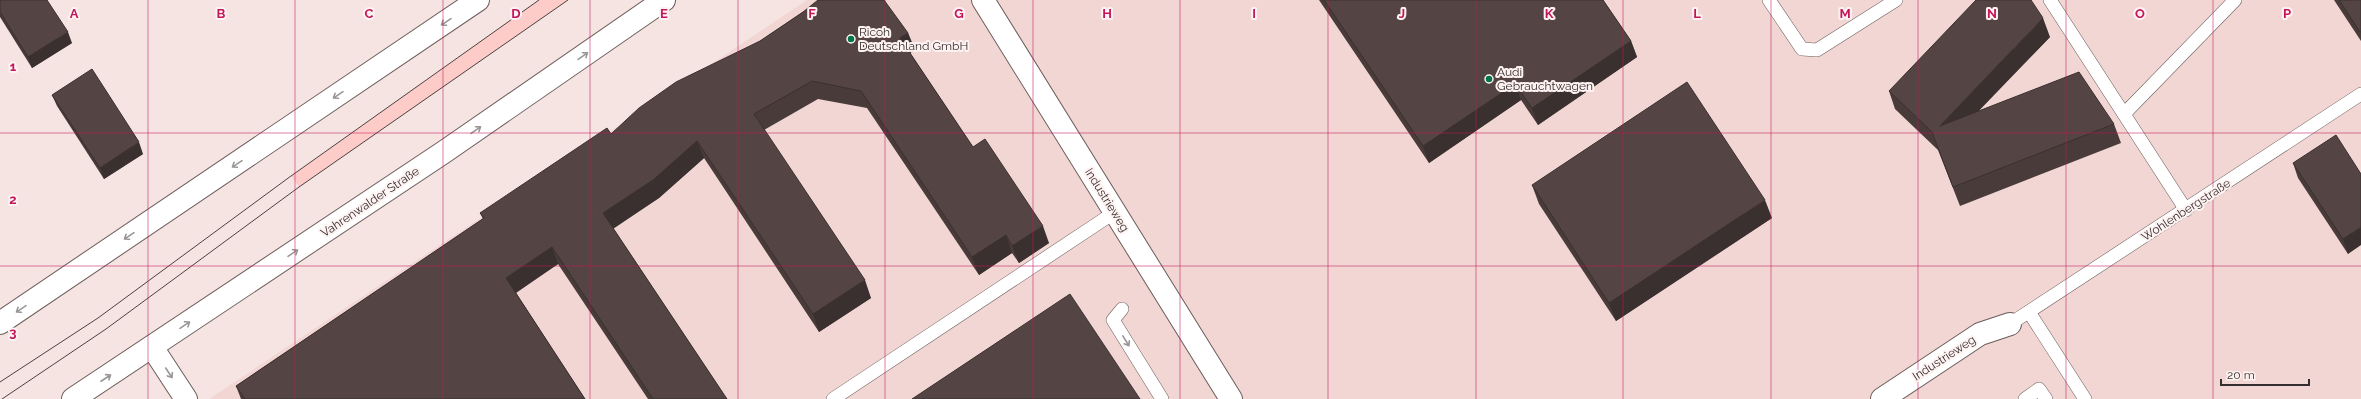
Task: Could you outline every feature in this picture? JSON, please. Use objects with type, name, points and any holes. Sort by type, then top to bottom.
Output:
[{"type":"main road","points":[[0,323],[478,0]]},
{"type":"main road","name":"Vahrenwalder Straße","points":[[73,399],[444,152],[664,0]]},
{"type":"main road","name":"Industrieweg","points":[[983,0],[1232,399]]},
{"type":"main road","name":"Industrieweg","points":[[1882,399],[1980,334],[2010,324]]},
{"type":"main road","points":[[152,347],[186,399]]},
{"type":"lane","points":[[1769,0],[1802,49],[1817,50],[1896,0]]},
{"type":"lane","points":[[2050,0],[2186,210]]},
{"type":"lane","points":[[2124,114],[2235,0]]},
{"type":"lane","name":"Wohlenbergstraße","points":[[2010,324],[2361,94]]},
{"type":"lane","points":[[833,399],[1115,212]]},
{"type":"lane","points":[[1122,310],[1113,320],[1162,399]]},
{"type":"lane","points":[[2029,312],[2085,399]]},
{"type":"lane","points":[[2025,399],[2039,389],[2046,399]]},
{"type":"shaded area","points":[[539,0],[568,0],[299,187],[291,176]]},
{"type":"shaded area","points":[[807,0],[2361,0],[2361,399],[209,399]]},
{"type":"building","points":[[0,0],[47,0],[68,32],[28,57],[0,12]]},
{"type":"building","points":[[818,0],[884,0],[908,33],[900,38],[973,147],[985,139],[1043,226],[1012,246],[1006,235],[972,257],[861,91],[812,81],[754,114],[865,280],[813,314],[697,141],[653,180],[603,213],[727,399],[653,399],[552,247],[506,278],[585,399],[245,399],[236,386],[484,218],[480,213],[607,128],[611,134],[639,108],[676,82],[760,41]]},
{"type":"building","name":"Audi Gebrauchtwagen","points":[[1324,0],[1603,0],[1631,41],[1532,108],[1515,84],[1423,146]]},
{"type":"building","points":[[1976,0],[2031,0],[2043,18],[1940,126],[2079,72],[2114,124],[1953,187],[1932,132],[1889,91]]},
{"type":"building","points":[[2339,0],[2361,0],[2361,32],[2360,32]]},
{"type":"building","points":[[92,69],[139,142],[100,168],[52,95]]},
{"type":"building","points":[[1687,82],[1765,200],[1609,303],[1532,185]]},
{"type":"building","points":[[2336,135],[2361,174],[2361,227],[2343,239],[2293,163]]},
{"type":"building","points":[[1070,294],[1140,399],[912,399]]},
{"type":"tram line","points":[[0,382],[98,318],[291,176],[539,0]]},
{"type":"tram line","points":[[2,399],[106,329],[299,187],[568,0]]},
{"type":"place","name":"Ricoh Deutschland GmbH","points":[[851,39]]},
{"type":"place","name":"Audi Gebrauchtwagen","points":[[1489,79]]}]
